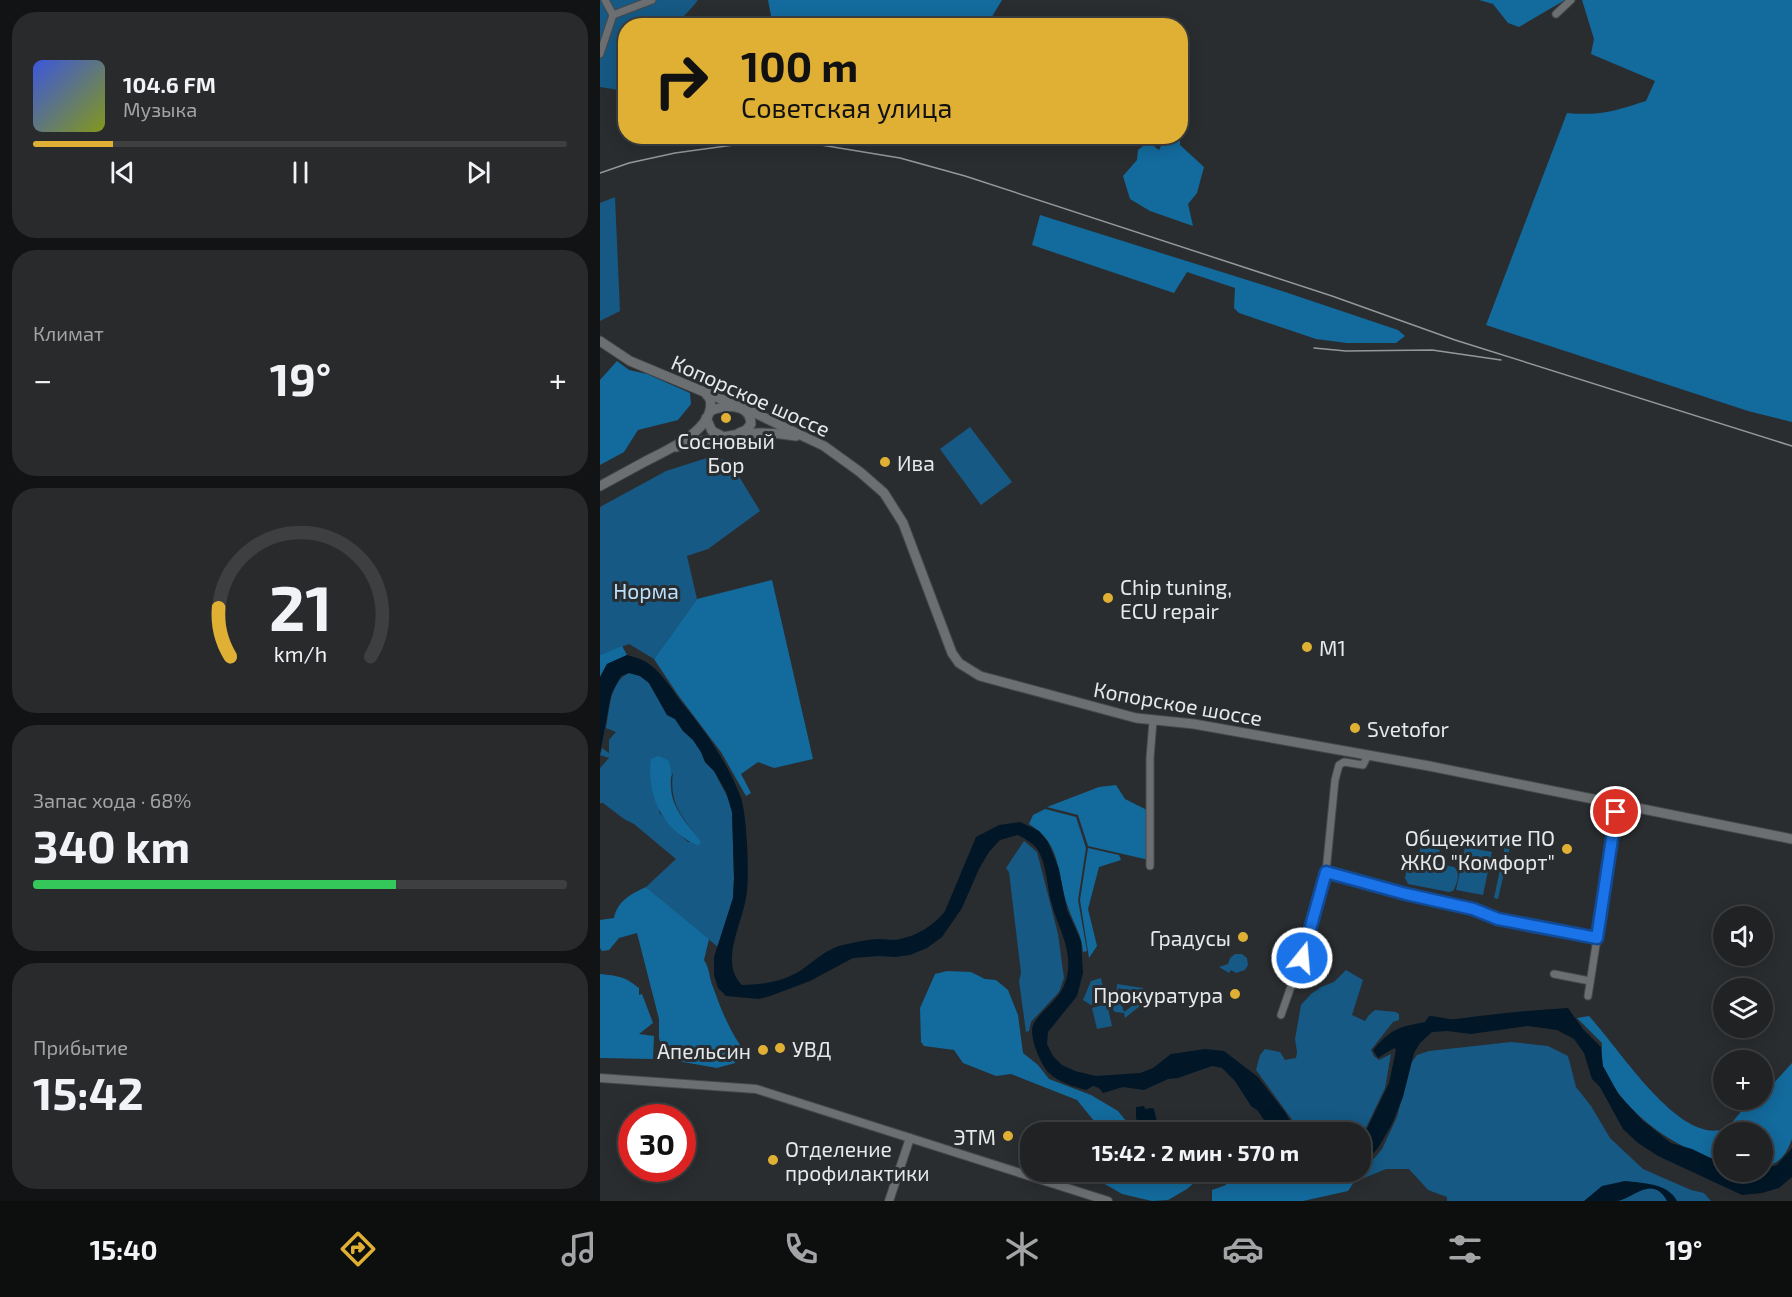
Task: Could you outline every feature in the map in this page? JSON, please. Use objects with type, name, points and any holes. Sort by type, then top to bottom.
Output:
[{"type":"main road","name":"Копорское шоссе","points":[[600,341],[630,361],[740,407],[824,446],[884,493],[903,523],[947,640],[959,663],[980,676],[1095,708],[1153,721],[1194,724],[1368,755],[1792,839]]},
{"type":"main road","points":[[704,393],[710,399],[708,414],[712,431],[722,436]]},
{"type":"main road","points":[[600,486],[672,448],[690,436],[708,414],[723,406],[740,407],[748,414],[750,424],[746,430],[672,448]]},
{"type":"main road","points":[[737,433],[766,432],[807,438]]},
{"type":"street","points":[[600,54],[613,15],[605,0]]},
{"type":"street","points":[[613,15],[652,0]]},
{"type":"street","points":[[1556,14],[1571,0]]},
{"type":"street","points":[[1150,866],[1150,758],[1153,721]]},
{"type":"street","points":[[1281,1015],[1302,958],[1326,872],[1335,780],[1339,765],[1344,762],[1363,765],[1368,755]]},
{"type":"street","points":[[1588,996],[1618,804]]},
{"type":"street","points":[[1326,872],[1406,894],[1473,909],[1498,919],[1597,938]]},
{"type":"street","points":[[1554,974],[1590,981]]},
{"type":"street","points":[[600,1078],[756,1089],[1108,1201]]},
{"type":"street","points":[[889,1201],[910,1138]]},
{"type":"green space","points":[[600,0],[698,0],[682,18],[618,18],[618,90],[600,87]]},
{"type":"green space","points":[[615,197],[620,311],[600,321],[600,203]]},
{"type":"green space","points":[[970,427],[1012,482],[981,505],[940,449]]},
{"type":"green space","name":"Норма","points":[[710,457],[729,460],[760,511],[708,549],[687,556],[697,599],[654,659],[629,644],[600,655],[600,507],[666,471]]},
{"type":"green space","points":[[629,673],[640,676],[649,683],[667,715],[675,719],[693,740],[705,762],[714,771],[729,800],[732,812],[733,898],[718,947],[646,887],[676,859],[634,824],[600,803],[600,768],[609,758],[600,755],[602,748],[609,753],[609,740],[616,732],[606,728],[614,689],[622,677]],"holes":[[[673,772],[672,783],[678,810],[701,841],[688,842],[659,812]]]},
{"type":"green space","points":[[1024,841],[1037,852],[1058,934],[1064,978],[1059,992],[1031,1022],[1029,1031],[1026,1032],[1009,872],[1006,868]]},
{"type":"green space","points":[[1506,841],[1511,843],[1498,899],[1494,898]]},
{"type":"green space","points":[[1421,846],[1440,850],[1437,862],[1418,858]]},
{"type":"green space","points":[[1465,847],[1492,852],[1483,895],[1456,890]]},
{"type":"green space","points":[[1413,858],[1454,867],[1458,875],[1453,891],[1408,884],[1405,878],[1408,862]]},
{"type":"green space","points":[[1235,954],[1242,954],[1247,958],[1248,965],[1245,970],[1236,973],[1231,970],[1229,973],[1219,967],[1228,964],[1230,958]]},
{"type":"green space","points":[[1346,970],[1363,980],[1352,1015],[1365,1021],[1375,1010],[1399,1014],[1399,1020],[1393,1022],[1371,1050],[1379,1060],[1391,1054],[1385,1088],[1369,1122],[1294,1122],[1256,1070],[1260,1055],[1265,1049],[1280,1052],[1285,1060],[1296,1058],[1295,1039],[1301,1005],[1321,987],[1334,982]]},
{"type":"green space","points":[[1101,978],[1104,991],[1092,994],[1094,1004],[1091,1005],[1083,1000],[1091,981]]},
{"type":"green space","points":[[1117,984],[1143,988],[1146,1001],[1125,1018],[1124,1013],[1115,1012],[1107,1002],[1109,993],[1117,988]],"holes":[[[1118,988],[1129,991],[1133,998],[1132,1006],[1124,1012],[1115,997],[1119,992]]]},
{"type":"green space","points":[[1107,1004],[1112,1026],[1097,1029],[1092,1008]]},
{"type":"green space","points":[[1511,1042],[1548,1046],[1568,1056],[1576,1087],[1591,1106],[1610,1138],[1643,1169],[1691,1190],[1704,1193],[1711,1201],[1447,1201],[1447,1197],[1428,1190],[1409,1169],[1386,1169],[1371,1175],[1371,1162],[1382,1149],[1397,1117],[1411,1063],[1417,1055],[1429,1051]]},
{"type":"shaded area","points":[[768,0],[1002,0],[991,18],[771,18]]},
{"type":"shaded area","points":[[1479,0],[1565,0],[1519,27],[1508,23],[1493,4]]},
{"type":"shaded area","points":[[1582,0],[1792,0],[1792,422],[1748,411],[1486,325],[1567,113],[1607,112],[1646,101],[1655,81],[1591,54],[1594,39]]},
{"type":"shaded area","points":[[1022,144],[1049,144],[1039,146]]},
{"type":"shaded area","points":[[1146,144],[1151,144],[1159,150],[1162,144],[1180,144],[1204,167],[1197,193],[1188,204],[1193,226],[1150,211],[1130,199],[1123,176],[1137,160],[1138,150]]},
{"type":"shaded area","points":[[1040,215],[1282,291],[1398,330],[1405,336],[1396,343],[1347,343],[1316,339],[1239,313],[1234,308],[1235,288],[1187,272],[1174,293],[1032,245]]},
{"type":"shaded area","points":[[617,361],[629,370],[647,374],[690,393],[691,404],[678,420],[638,430],[624,452],[600,465],[600,380]]},
{"type":"shaded area","points":[[772,580],[813,759],[774,768],[758,762],[741,774],[751,793],[746,796],[721,752],[654,659],[697,599]]},
{"type":"shaded area","points":[[622,646],[627,655],[607,664],[600,677],[600,655]]},
{"type":"shaded area","points":[[627,655],[640,659],[656,670],[718,752],[741,798],[746,832],[747,889],[734,943],[732,966],[735,976],[742,985],[766,983],[790,976],[839,946],[859,941],[901,939],[922,930],[935,922],[945,911],[976,837],[999,825],[1020,822],[1039,831],[1048,842],[1059,869],[1067,910],[1081,941],[1083,973],[1077,996],[1048,1032],[1047,1044],[1053,1056],[1062,1065],[1096,1076],[1140,1073],[1153,1068],[1171,1054],[1205,1049],[1224,1051],[1258,1077],[1291,1122],[1265,1122],[1258,1111],[1251,1106],[1235,1081],[1222,1068],[1212,1066],[1178,1078],[1168,1079],[1144,1090],[1123,1087],[1103,1093],[1099,1088],[1093,1086],[1086,1090],[1071,1086],[1049,1073],[1036,1049],[1032,1028],[1038,1017],[1064,987],[1068,970],[1067,951],[1052,905],[1042,858],[1035,846],[1018,835],[1000,840],[989,852],[962,908],[942,937],[927,948],[910,955],[853,958],[810,981],[759,999],[726,996],[718,988],[714,975],[714,957],[733,898],[732,812],[726,792],[693,740],[675,719],[667,715],[649,683],[640,676],[629,673],[621,676],[611,695],[600,754],[600,677],[607,664]]},
{"type":"shaded area","points":[[658,756],[668,760],[674,803],[701,841],[699,846],[676,832],[667,822],[654,799],[651,786],[651,759]]},
{"type":"shaded area","points":[[1116,785],[1125,799],[1149,811],[1149,860],[1088,846],[1078,815],[1047,807],[1099,787]]},
{"type":"shaded area","points":[[1045,809],[1076,817],[1086,848],[1078,900],[1087,951],[1083,952],[1079,934],[1064,895],[1053,851],[1040,832],[1029,824],[1033,815]]},
{"type":"shaded area","points":[[1088,848],[1119,855],[1121,860],[1099,867],[1088,909],[1097,946],[1089,958],[1080,900]]},
{"type":"shaded area","points":[[646,887],[709,939],[704,960],[722,1010],[740,1045],[735,1063],[717,1068],[666,1059],[659,1038],[659,1019],[637,933],[619,938],[609,950],[602,951],[600,948],[600,920],[614,918],[622,902]]},
{"type":"shaded area","points":[[947,971],[971,972],[985,979],[996,980],[1008,990],[1018,1015],[1023,1053],[1038,1065],[1049,1079],[1091,1095],[1118,1111],[1127,1122],[1095,1122],[1077,1100],[1011,1074],[996,1076],[963,1063],[954,1050],[924,1046],[921,1042],[920,1008],[935,974]]},
{"type":"shaded area","points":[[600,974],[621,977],[639,988],[639,995],[642,994],[653,1023],[639,1034],[654,1036],[653,1059],[600,1058]]},
{"type":"shaded area","points":[[1568,1008],[1583,1029],[1601,1047],[1603,1066],[1619,1095],[1642,1120],[1671,1143],[1692,1149],[1713,1159],[1713,1182],[1658,1156],[1638,1143],[1623,1129],[1600,1087],[1592,1079],[1584,1053],[1574,1039],[1557,1030],[1528,1026],[1471,1034],[1432,1032],[1420,1043],[1414,1053],[1403,1097],[1392,1124],[1371,1155],[1370,1122],[1389,1083],[1396,1050],[1394,1048],[1378,1058],[1373,1050],[1385,1037],[1401,1028],[1425,1022],[1429,1016],[1456,1019]]},
{"type":"shaded area","points":[[1589,1016],[1642,1080],[1672,1111],[1688,1122],[1713,1131],[1713,1159],[1664,1135],[1638,1115],[1616,1090],[1603,1069],[1601,1064],[1602,1043],[1577,1018]]},
{"type":"shaded area","points":[[1792,1063],[1792,1139],[1784,1155],[1774,1163],[1773,1122],[1733,1122],[1743,1110],[1773,1110],[1773,1084]]},
{"type":"shaded area","points":[[1144,1106],[1145,1109],[1154,1109],[1157,1122],[1137,1122],[1136,1107]]},
{"type":"shaded area","points":[[1792,1148],[1792,1177],[1779,1188],[1742,1195],[1714,1182],[1773,1182],[1773,1166],[1777,1165]]},
{"type":"shaded area","points":[[1625,1181],[1661,1187],[1673,1195],[1677,1201],[1667,1201],[1662,1193],[1656,1189],[1650,1189],[1618,1201],[1584,1201],[1602,1186]]},
{"type":"shaded area","points":[[1195,1182],[1168,1200],[1152,1201],[1122,1194],[1103,1183]]},
{"type":"shaded area","points":[[1226,1182],[1354,1182],[1348,1191],[1303,1201],[1212,1201],[1212,1190],[1226,1185]]},
{"type":"railway","points":[[600,173],[629,163],[675,153],[741,144],[815,144],[900,158],[965,176],[1332,296],[1455,340],[1792,446]]},
{"type":"railway","points":[[1314,348],[1346,351],[1432,350],[1501,360]]},
{"type":"place","name":"Сосновый Бор","points":[[726,418]]},
{"type":"place","name":"Ива","points":[[885,462]]},
{"type":"place","name":"Chip tuning, ECU repair","points":[[1108,598]]},
{"type":"place","name":"М1","points":[[1307,647]]},
{"type":"place","name":"Svetofor","points":[[1355,728]]},
{"type":"place","name":"Общежитие ПО ЖКО \"Комфорт\"","points":[[1567,849]]},
{"type":"place","name":"Градусы","points":[[1243,937]]},
{"type":"place","name":"Прокуратура","points":[[1235,994]]},
{"type":"place","name":"УВД","points":[[780,1048]]},
{"type":"place","name":"Апельсин","points":[[763,1050]]},
{"type":"place","name":"ЭТМ","points":[[1008,1136]]},
{"type":"place","name":"Отделение профилактики","points":[[773,1160]]},
{"type":"route","points":[[1302,958],[1326,872],[1406,894],[1473,909],[1498,919],[1597,938],[1616,812]]}]
